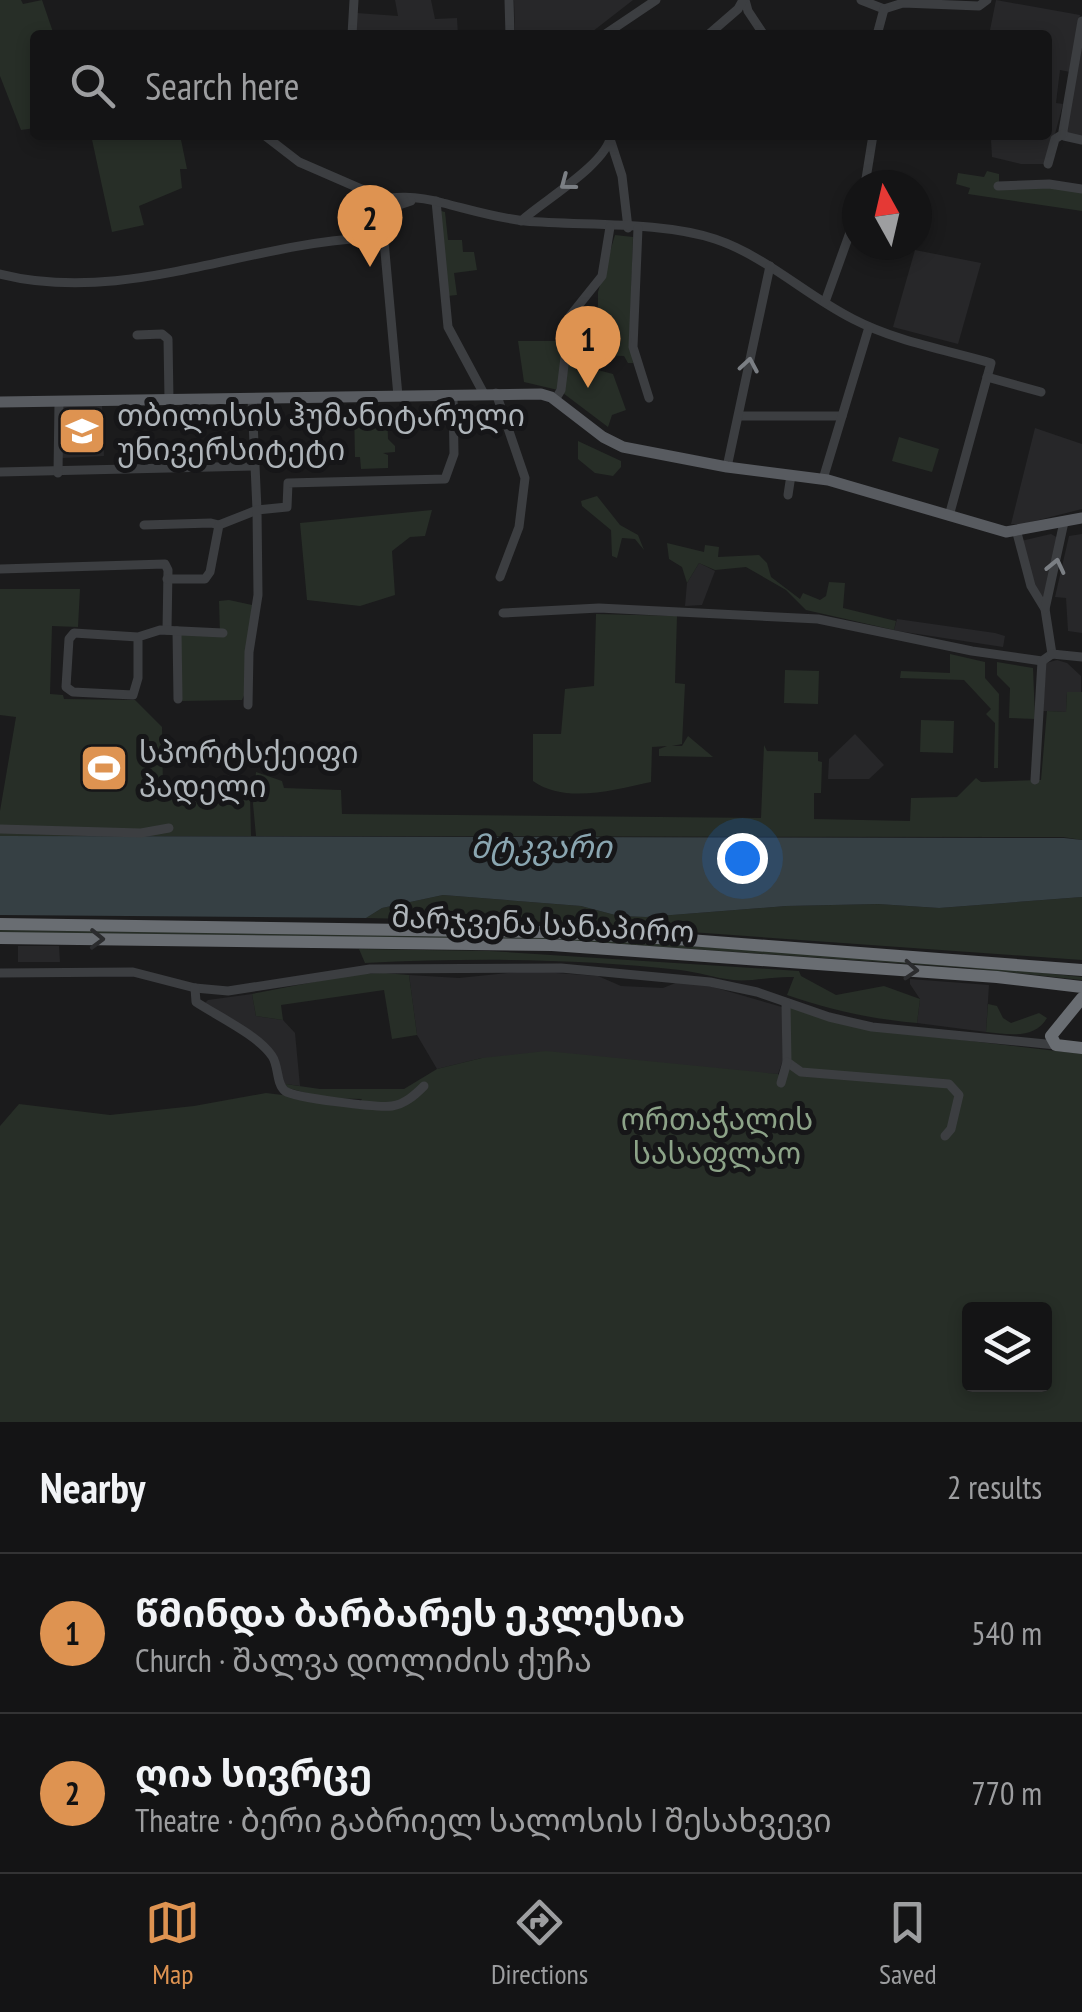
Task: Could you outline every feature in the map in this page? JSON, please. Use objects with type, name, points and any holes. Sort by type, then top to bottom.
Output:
[{"type":"highway","name":"მარჯვენა სანაპირო","points":[[0,924],[544,932],[1082,970]]},
{"type":"highway","name":"მარჯვენა სანაპირო","points":[[0,938],[552,944],[997,977],[1082,987]]},
{"type":"highway","points":[[1066,1039],[1080,1001]]},
{"type":"main road","points":[[0,402],[536,394],[555,400],[622,447],[727,467],[823,478],[1018,533],[1082,518]]},
{"type":"street","points":[[352,30],[354,0]]},
{"type":"street","points":[[509,0],[510,30]]},
{"type":"street","points":[[611,30],[656,0]]},
{"type":"street","points":[[714,30],[744,0]]},
{"type":"street","points":[[744,0],[761,30]]},
{"type":"street","points":[[860,0],[884,9],[902,3],[980,6],[987,0]]},
{"type":"street","points":[[878,30],[884,9]]},
{"type":"street","points":[[1048,175],[1055,139],[1063,134],[1082,21]]},
{"type":"street","points":[[1063,134],[1082,140]]},
{"type":"street","points":[[271,140],[300,162],[359,188],[384,215]]},
{"type":"street","points":[[521,221],[596,161],[610,140]]},
{"type":"street","points":[[611,140],[633,228],[633,347],[649,398]]},
{"type":"street","points":[[867,170],[872,140]]},
{"type":"street","points":[[998,186],[1048,175],[1082,189]]},
{"type":"street","points":[[376,202],[423,199],[521,221],[633,228],[711,238],[770,266],[869,327],[991,363],[949,516]]},
{"type":"street","points":[[0,274],[53,283],[107,283],[368,236],[398,204],[423,199]]},
{"type":"street","points":[[436,201],[448,327],[490,393],[525,478],[519,528],[500,577]]},
{"type":"street","points":[[376,202],[398,396]]},
{"type":"street","points":[[555,400],[561,390],[570,316],[602,276],[610,227]]},
{"type":"street","points":[[826,302],[847,260]]},
{"type":"street","points":[[727,467],[770,266]]},
{"type":"street","points":[[823,478],[869,327]]},
{"type":"street","points":[[137,334],[162,334],[168,340],[168,400]]},
{"type":"street","points":[[988,376],[1041,392]]},
{"type":"street","points":[[144,525],[219,525],[257,510],[286,507],[288,483],[446,479],[454,454],[453,395]]},
{"type":"street","points":[[248,705],[249,652],[258,595],[252,398]]},
{"type":"street","points":[[58,473],[59,402]]},
{"type":"street","points":[[740,416],[842,416]]},
{"type":"street","points":[[0,472],[254,466]]},
{"type":"street","points":[[788,495],[791,475]]},
{"type":"street","points":[[1052,654],[1045,609],[1064,522]]},
{"type":"street","points":[[168,580],[208,576],[219,525]]},
{"type":"street","points":[[1018,533],[1030,586],[1045,609]]},
{"type":"street","points":[[0,569],[161,564],[168,570],[178,699]]},
{"type":"street","points":[[502,613],[599,608],[818,619],[972,651],[1042,661],[1052,654],[1082,657]]},
{"type":"street","points":[[138,637],[138,686],[133,694],[73,692],[66,688],[70,635],[138,637],[150,631],[172,630],[223,633]]},
{"type":"street","points":[[1035,780],[1042,661]]},
{"type":"street","points":[[0,829],[141,832],[169,828]]},
{"type":"street","points":[[0,973],[133,972],[195,988],[240,990],[370,969],[506,966],[669,977],[757,992],[872,1027],[1010,1041],[1066,1039]]},
{"type":"street","points":[[195,988],[196,1002],[271,1054],[282,1089],[288,1093],[325,1102],[390,1107],[404,1102],[424,1086]]},
{"type":"street","points":[[781,1084],[787,1062],[786,1002]]},
{"type":"street","points":[[787,1062],[801,1072],[948,1084],[959,1095],[951,1129],[945,1136]]},
{"type":"shaded area","points":[[395,0],[431,0],[435,19],[457,18],[458,30],[355,30],[357,13],[398,16]]},
{"type":"shaded area","points":[[514,0],[633,0],[594,30],[515,30]]},
{"type":"shaded area","points":[[996,0],[1080,15],[1070,72],[1060,70],[1056,103],[1063,104],[1047,164],[1021,164],[992,157],[991,140],[1052,140],[1052,30],[990,30]]},
{"type":"shaded area","points":[[1082,41],[1082,139],[1065,134]]},
{"type":"shaded area","points":[[932,253],[981,263],[958,344],[893,327],[912,260],[932,260]]},
{"type":"shaded area","name":"თბილისის ჰუმანიტარული უნივერსიტეტი","points":[[102,405],[104,456],[62,458],[61,406]]},
{"type":"shaded area","points":[[1035,428],[1082,444],[1082,509],[1011,524]]},
{"type":"shaded area","points":[[1051,534],[1058,538],[1045,598],[1038,598],[1021,541]]},
{"type":"shaded area","points":[[1082,534],[1082,633],[1068,631],[1066,598],[1055,597],[1069,536]]},
{"type":"shaded area","points":[[699,563],[715,571],[702,605],[685,606],[687,583]]},
{"type":"shaded area","points":[[897,619],[995,633],[1005,636],[1003,647],[894,630]]},
{"type":"shaded area","points":[[1046,663],[1067,663],[1081,676],[1081,692],[1067,692],[1066,712],[1043,711]]},
{"type":"shaded area","points":[[855,734],[884,765],[869,779],[828,779],[829,759]]},
{"type":"shaded area","points":[[18,946],[59,946],[60,962],[18,962]]},
{"type":"shaded area","points":[[528,971],[598,976],[621,986],[663,988],[678,982],[706,985],[782,1007],[783,1060],[778,1074],[482,1058],[437,1069],[417,1035],[409,975],[459,978]]},
{"type":"shaded area","points":[[910,979],[989,985],[986,1032],[917,1023],[920,999]]},
{"type":"shaded area","points":[[252,994],[256,1016],[283,1020],[295,1033],[300,1086],[285,1084],[275,1054],[204,1004],[208,1000]]},
{"type":"green space","points":[[0,0],[21,0],[23,4],[42,0],[52,30],[30,30],[30,129],[21,130],[0,76]]},
{"type":"green space","points":[[92,140],[181,140],[187,169],[180,169],[182,188],[139,206],[144,225],[112,232]]},
{"type":"green space","points":[[987,171],[999,174],[999,187],[1082,192],[1082,211],[968,194],[970,188],[956,184],[958,173],[984,177]]},
{"type":"green space","points":[[441,211],[445,212],[448,240],[462,240],[463,252],[474,252],[477,270],[454,273],[457,295],[447,296]]},
{"type":"green space","points":[[615,235],[633,237],[633,363],[628,363],[624,356],[569,354],[571,336],[606,336],[607,313],[598,313],[598,292]]},
{"type":"green space","points":[[518,341],[563,341],[558,390],[524,382]]},
{"type":"green space","points":[[567,362],[613,374],[626,410],[612,415],[608,427],[563,393]]},
{"type":"green space","points":[[387,408],[388,439],[395,452],[383,453],[388,455],[388,468],[361,469],[360,457],[355,457],[354,409]]},
{"type":"green space","points":[[899,437],[939,449],[932,472],[892,461]]},
{"type":"green space","points":[[578,441],[621,461],[621,467],[613,476],[595,473],[578,459]]},
{"type":"green space","points":[[597,496],[620,525],[638,535],[644,550],[635,539],[622,538],[617,558],[612,556],[611,530],[582,506],[581,501]]},
{"type":"green space","points":[[432,510],[425,536],[410,537],[392,551],[395,595],[360,606],[307,600],[300,523]]},
{"type":"green space","points":[[667,543],[704,552],[705,545],[719,547],[718,557],[759,555],[767,563],[771,577],[800,599],[803,593],[820,600],[826,596],[829,582],[845,583],[843,608],[896,621],[894,630],[806,610],[786,590],[746,567],[715,570],[699,563],[687,583],[682,567],[669,559]]},
{"type":"green space","points":[[0,589],[80,589],[78,627],[52,626],[50,694],[63,695],[64,699],[135,700],[162,727],[163,790],[250,794],[251,836],[0,836],[0,811],[16,717],[0,715]]},
{"type":"green space","points":[[219,601],[252,605],[242,700],[181,701],[179,633],[220,634]]},
{"type":"green space","points":[[596,614],[677,616],[675,683],[685,684],[682,744],[672,746],[682,746],[688,736],[713,757],[659,756],[659,749],[667,746],[652,747],[651,782],[606,791],[560,792],[533,781],[533,734],[561,734],[565,689],[594,686]]},
{"type":"green space","points":[[950,654],[985,662],[985,678],[999,694],[998,768],[994,768],[995,723],[986,714],[991,709],[964,680],[900,678],[901,671],[950,673]]},
{"type":"green space","points":[[997,662],[1033,668],[1035,719],[1009,718],[1010,688],[997,675]]},
{"type":"green space","points":[[785,670],[819,671],[818,704],[784,703]]},
{"type":"green space","points":[[1067,692],[1082,692],[1082,840],[256,836],[256,772],[282,781],[284,788],[341,790],[342,814],[761,818],[764,745],[767,751],[818,752],[818,761],[822,762],[821,793],[814,793],[814,819],[910,821],[911,798],[957,797],[976,778],[981,782],[1041,780],[1047,711],[1066,712]]},
{"type":"green space","points":[[921,720],[954,721],[953,753],[920,752]]},
{"type":"green space","points":[[443,895],[581,906],[619,916],[646,917],[786,906],[878,904],[939,908],[1082,897],[1082,960],[550,922],[366,918],[382,908]]},
{"type":"green space","points":[[0,930],[547,936],[967,965],[1082,980],[967,968],[547,939]]},
{"type":"green space","points":[[359,949],[490,951],[799,971],[801,976],[836,995],[884,986],[920,999],[917,1023],[851,1013],[787,995],[794,977],[733,980],[680,970],[562,961],[365,963]]},
{"type":"green space","points":[[355,974],[409,975],[417,1035],[392,1039],[384,990],[281,1005],[283,1020],[256,1016],[252,994]]},
{"type":"green space","points":[[988,1004],[997,1006],[1011,1023],[1039,1013],[1047,1018],[1028,1033],[986,1032]]},
{"type":"green space","name":"ორთაჭალის სასაფლაო","points":[[790,1007],[868,1029],[1082,1054],[1082,1422],[0,1422],[0,1126],[19,1104],[110,1115],[266,1093],[358,1104],[362,1099],[325,1098],[285,1084],[320,1089],[404,1089],[437,1069],[482,1058],[546,1051],[778,1074],[785,1081]]},
{"type":"water","name":"მტკვარი","points":[[0,836],[1064,838],[1082,840],[1082,897],[939,908],[878,904],[786,906],[646,917],[619,916],[581,906],[443,895],[382,908],[366,918],[0,915]]},
{"type":"place","name":"ღია სივრცე","points":[[370,267]]},
{"type":"place","name":"წმინდა ბარბარეს ეკლესია","points":[[588,388]]},
{"type":"place","name":"თბილისის ჰუმანიტარული უნივერსიტეტი","points":[[82,431]]},
{"type":"place","name":"სპორტსქეიფი პადელი","points":[[104,768]]}]
